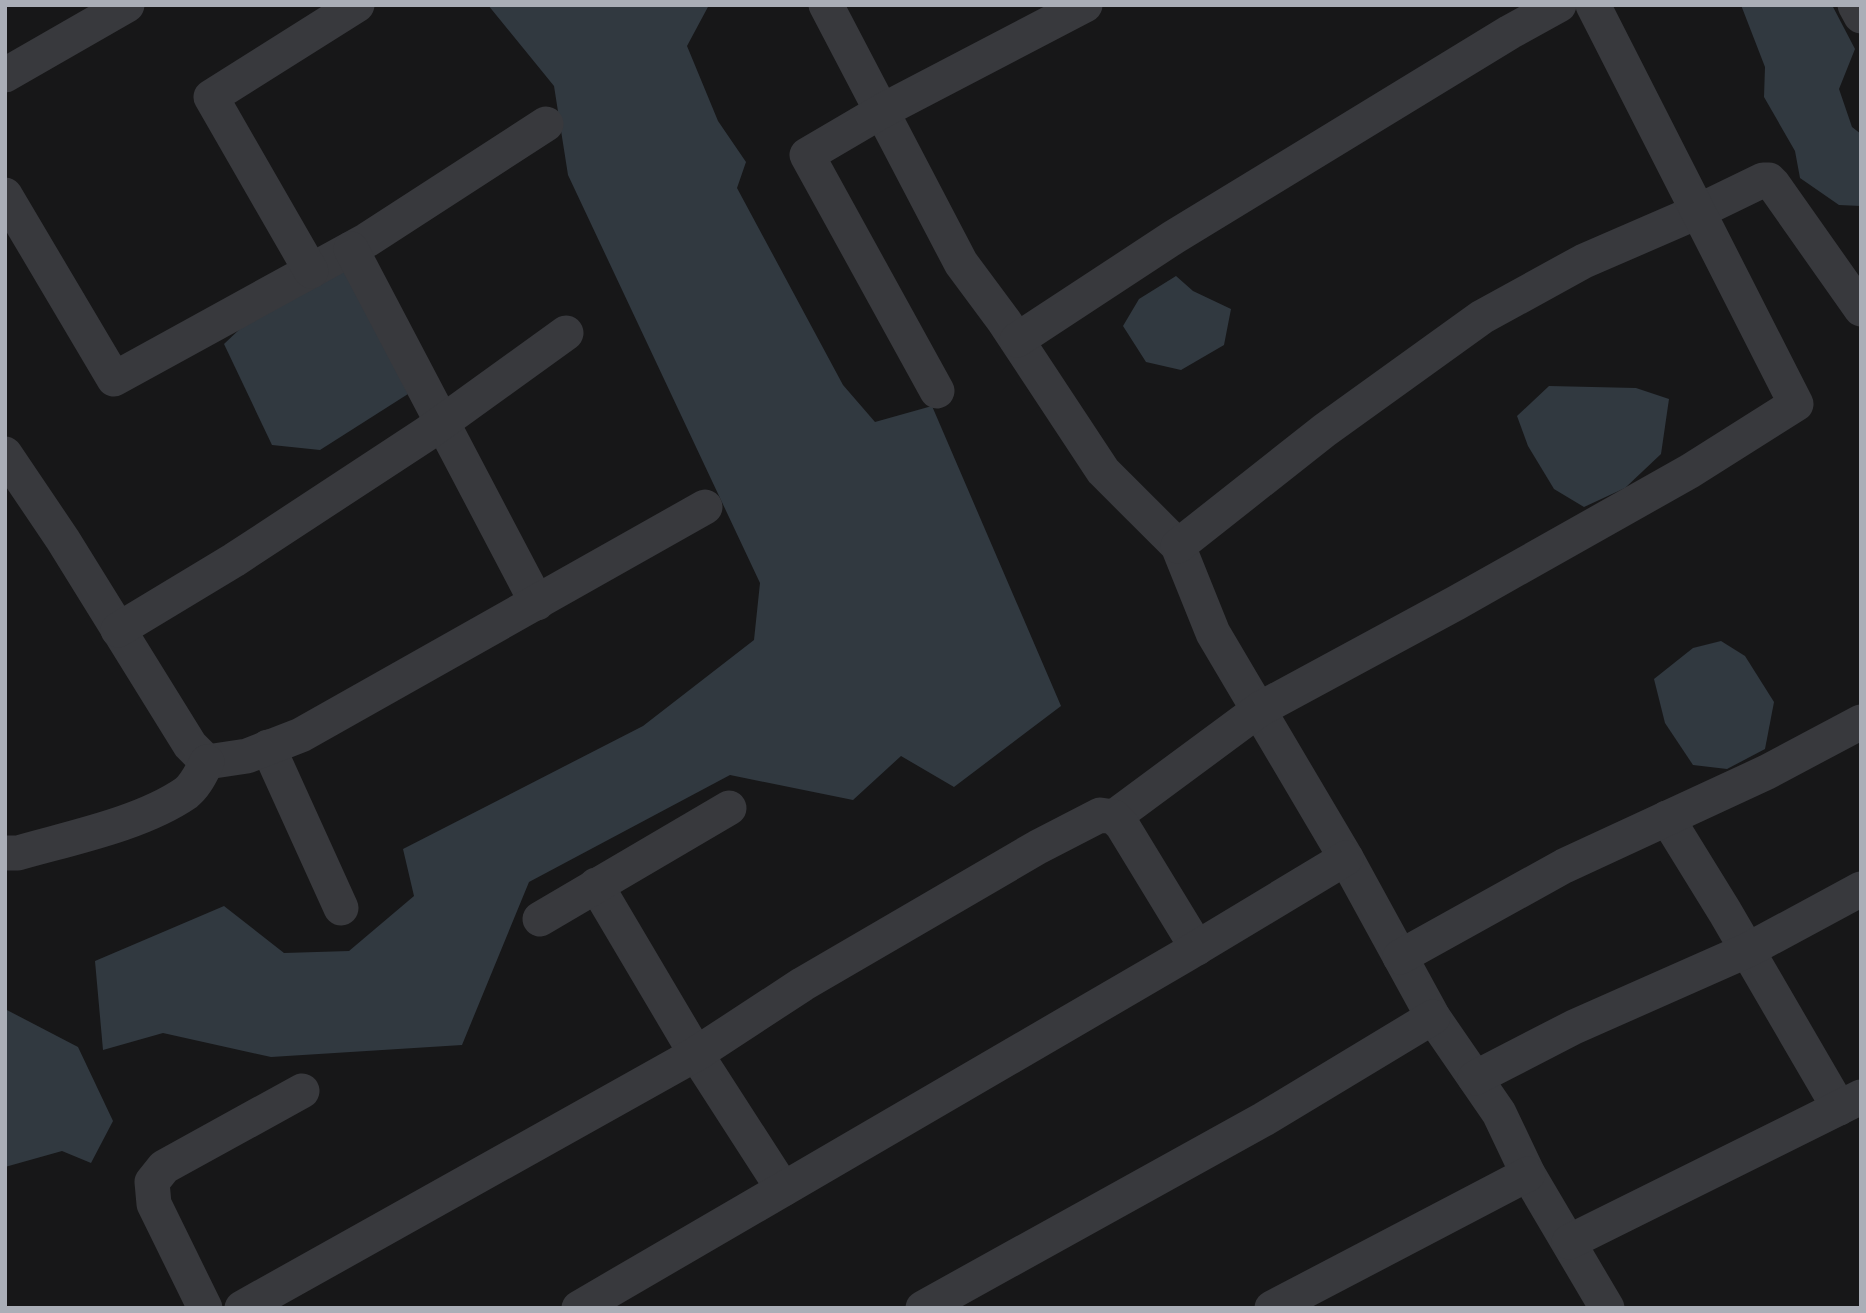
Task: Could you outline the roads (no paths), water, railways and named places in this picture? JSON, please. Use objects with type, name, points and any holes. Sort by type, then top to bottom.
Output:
[{"type":"street","points":[[5,75],[127,5]]},
{"type":"street","points":[[311,271],[211,97],[357,5]]},
{"type":"street","points":[[826,5],[961,263],[1017,340],[1103,471],[1178,546],[1213,633],[1346,858],[1433,1017],[1499,1113],[1528,1174],[1607,1308]]},
{"type":"street","points":[[937,391],[807,155],[882,111],[1085,5]]},
{"type":"street","points":[[1017,340],[1174,237],[1510,32],[1559,5]]},
{"type":"street","points":[[1114,817],[1260,709],[1456,603],[1690,471],[1796,404],[1593,5]]},
{"type":"street","points":[[1855,5],[1861,16]]},
{"type":"street","points":[[5,195],[114,379],[351,249],[545,124]]},
{"type":"street","points":[[1178,546],[1325,430],[1482,317],[1584,261],[1763,180],[1769,180],[1861,309]]},
{"type":"street","points":[[351,249],[537,603]]},
{"type":"street","points":[[118,629],[234,560],[443,422],[566,333]]},
{"type":"street","points":[[5,454],[63,540],[190,745],[206,762]]},
{"type":"street","points":[[206,762],[247,755],[301,735],[705,507]]},
{"type":"street","points":[[1400,957],[1564,866],[1767,772],[1861,722]]},
{"type":"street","points":[[268,747],[341,908]]},
{"type":"street","points":[[5,852],[18,853],[99,830],[159,807],[187,792],[206,762]]},
{"type":"street","points":[[540,919],[729,808]]},
{"type":"street","points":[[242,1308],[696,1054],[803,984],[1038,847],[1100,815],[1114,817],[1122,825],[1197,948]]},
{"type":"street","points":[[1569,1242],[1850,1102],[1748,950],[1667,818]]},
{"type":"street","points":[[579,1308],[1197,948],[1346,858]]},
{"type":"street","points":[[596,885],[696,1054],[783,1189]]},
{"type":"street","points":[[1475,1078],[1574,1027],[1748,950],[1861,889]]},
{"type":"street","points":[[922,1308],[1264,1119],[1433,1017]]},
{"type":"street","points":[[205,1308],[155,1204],[152,1182],[164,1167],[302,1091]]},
{"type":"street","points":[[1272,1308],[1528,1174]]}]
